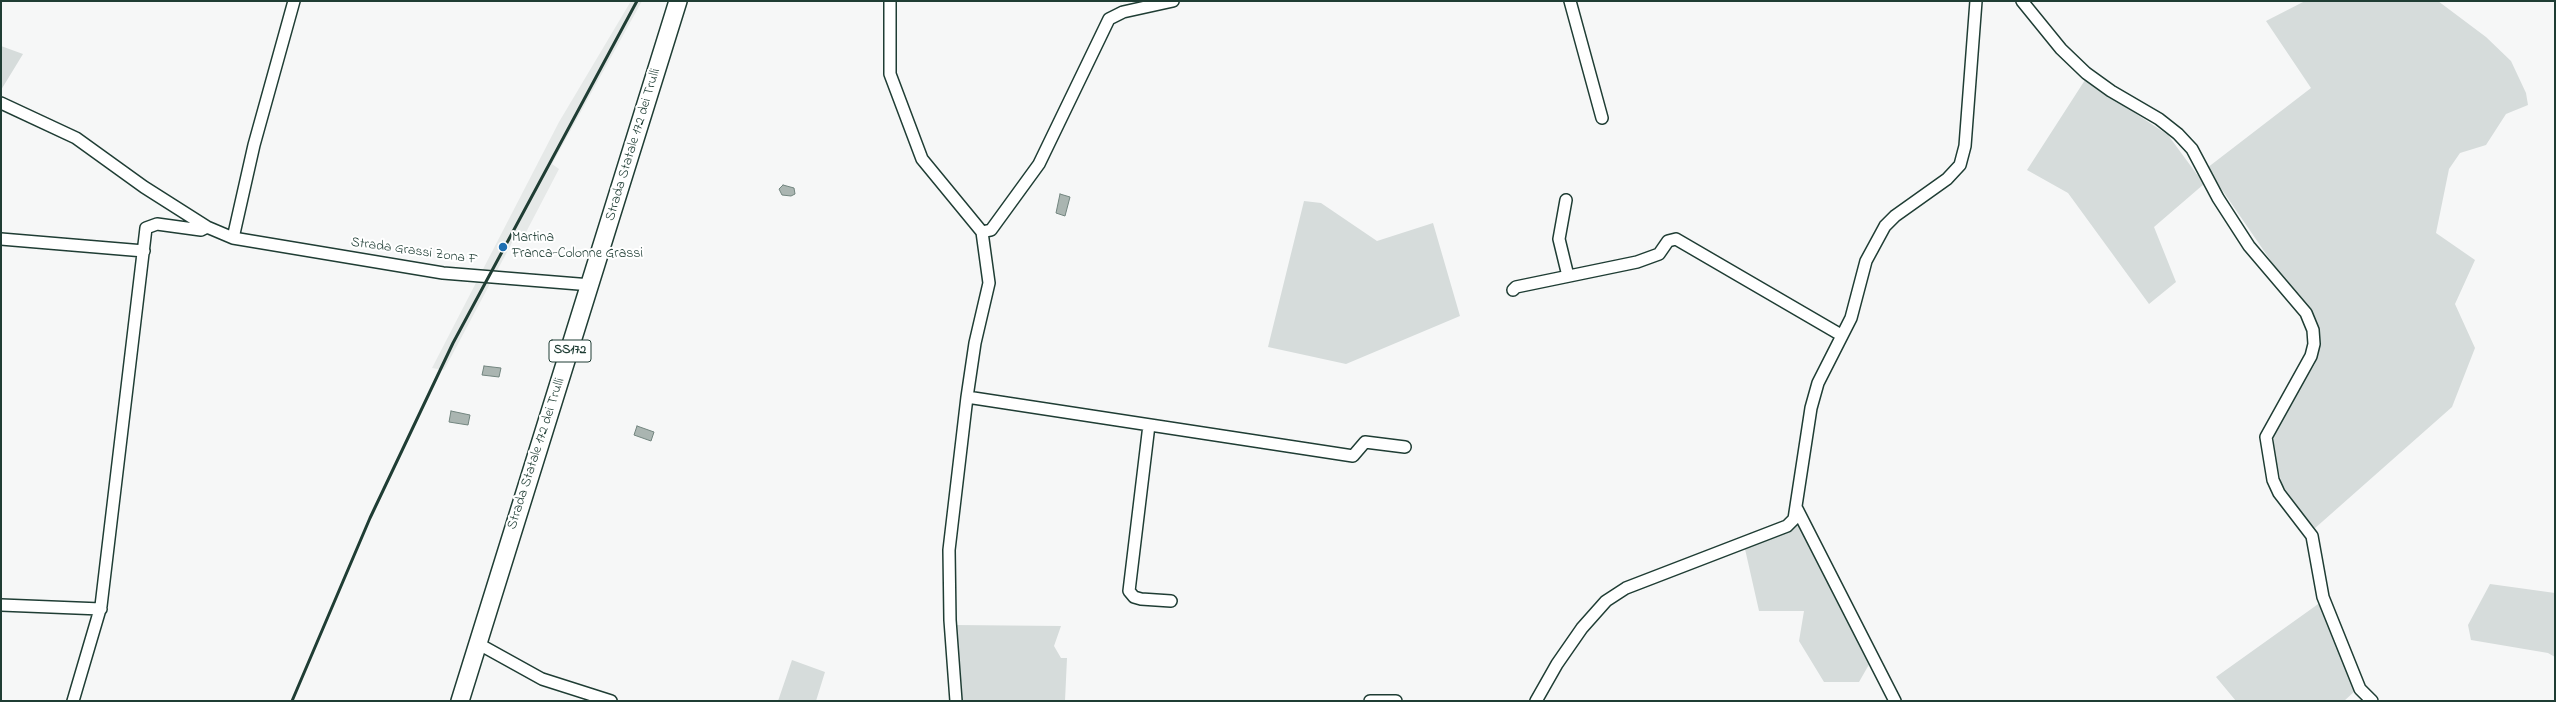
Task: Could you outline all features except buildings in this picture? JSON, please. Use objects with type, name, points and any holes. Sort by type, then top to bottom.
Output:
[{"type":"main road","name":"Strada Statale 172 dei Trulli","points":[[460,701],[477,643],[591,285],[678,1]]},
{"type":"street","points":[[233,238],[254,145],[294,1]]},
{"type":"street","points":[[890,1],[890,74],[922,159],[982,232],[989,283],[975,343],[967,397],[949,550],[950,620],[956,701]]},
{"type":"street","points":[[982,232],[991,230],[1039,164],[1109,19],[1123,12],[1173,1]]},
{"type":"street","points":[[1570,1],[1602,118]]},
{"type":"street","points":[[1536,701],[1578,634],[1606,601],[1626,588],[1787,526],[1794,519],[1798,509],[1811,408],[1818,383],[1841,335],[1851,318],[1866,261],[1885,226],[1895,216],[1947,179],[1960,165],[1965,146],[1976,1]]},
{"type":"street","points":[[2022,1],[2061,50],[2086,73],[2111,91],[2159,119],[2187,144],[2218,198],[2249,246],[2306,313],[2313,330],[2314,344],[2311,356],[2266,437],[2273,480],[2278,493],[2312,536],[2323,597],[2360,688],[2372,701]]},
{"type":"street","name":"Strada Grassi Zona F","points":[[1,103],[76,138],[144,187],[207,227],[233,238],[443,273],[591,285]]},
{"type":"street","points":[[1566,200],[1559,239],[1568,276]]},
{"type":"street","points":[[73,701],[101,609],[146,228],[151,224],[201,230],[207,227]]},
{"type":"street","points":[[1,239],[144,251]]},
{"type":"street","points":[[1513,290],[1516,287],[1652,258],[1659,254],[1668,241],[1676,239],[1841,335]]},
{"type":"street","points":[[967,397],[1353,456],[1365,442],[1405,447]]},
{"type":"street","points":[[1149,425],[1129,591],[1134,597],[1171,601]]},
{"type":"street","points":[[1798,509],[1895,701]]},
{"type":"street","points":[[1,604],[101,609]]},
{"type":"street","points":[[477,643],[542,679],[611,701]]},
{"type":"street","points":[[1370,701],[1396,701]]},
{"type":"shaded area","points":[[631,1],[642,1],[552,164],[559,169],[523,238],[515,237],[444,370],[432,368],[559,122]]},
{"type":"shaded area","points":[[2305,1],[2438,1],[2486,37],[2511,61],[2526,93],[2528,105],[2506,114],[2486,145],[2460,153],[2449,169],[2436,233],[2475,260],[2455,304],[2475,348],[2452,407],[2314,529],[2282,485],[2273,449],[2274,431],[2315,364],[2319,331],[2207,168],[2311,88],[2266,21]]},
{"type":"shaded area","points":[[1,46],[23,54],[1,90]]},
{"type":"shaded area","points":[[2085,80],[2168,135],[2204,184],[2154,227],[2176,282],[2149,304],[2068,193],[2027,170]]},
{"type":"shaded area","points":[[783,185],[794,188],[795,194],[791,196],[782,195],[779,189]]},
{"type":"shaded area","points":[[1060,194],[1070,197],[1065,216],[1056,213]]},
{"type":"shaded area","points":[[1304,201],[1321,203],[1377,241],[1433,223],[1460,316],[1346,364],[1268,347]]},
{"type":"shaded area","points":[[484,366],[501,368],[499,377],[482,375]]},
{"type":"shaded area","points":[[451,411],[470,415],[468,425],[449,422]]},
{"type":"shaded area","points":[[637,426],[654,432],[651,441],[634,435]]},
{"type":"shaded area","points":[[1794,525],[1801,527],[1871,661],[1859,682],[1824,682],[1799,641],[1804,611],[1759,611],[1745,549]]},
{"type":"shaded area","points":[[2490,584],[2555,593],[2555,657],[2548,653],[2471,640],[2468,625]]},
{"type":"shaded area","points":[[2321,602],[2355,691],[2344,701],[2236,701],[2216,677]]},
{"type":"shaded area","points":[[956,625],[1061,626],[1054,646],[1061,658],[1067,658],[1065,701],[954,701]]},
{"type":"shaded area","points":[[792,660],[825,672],[816,701],[778,701]]},
{"type":"railway","points":[[292,701],[370,518],[453,343],[637,1]]},
{"type":"place","name":"Martina Franca-Colonne Grassi","points":[[503,247]]}]
